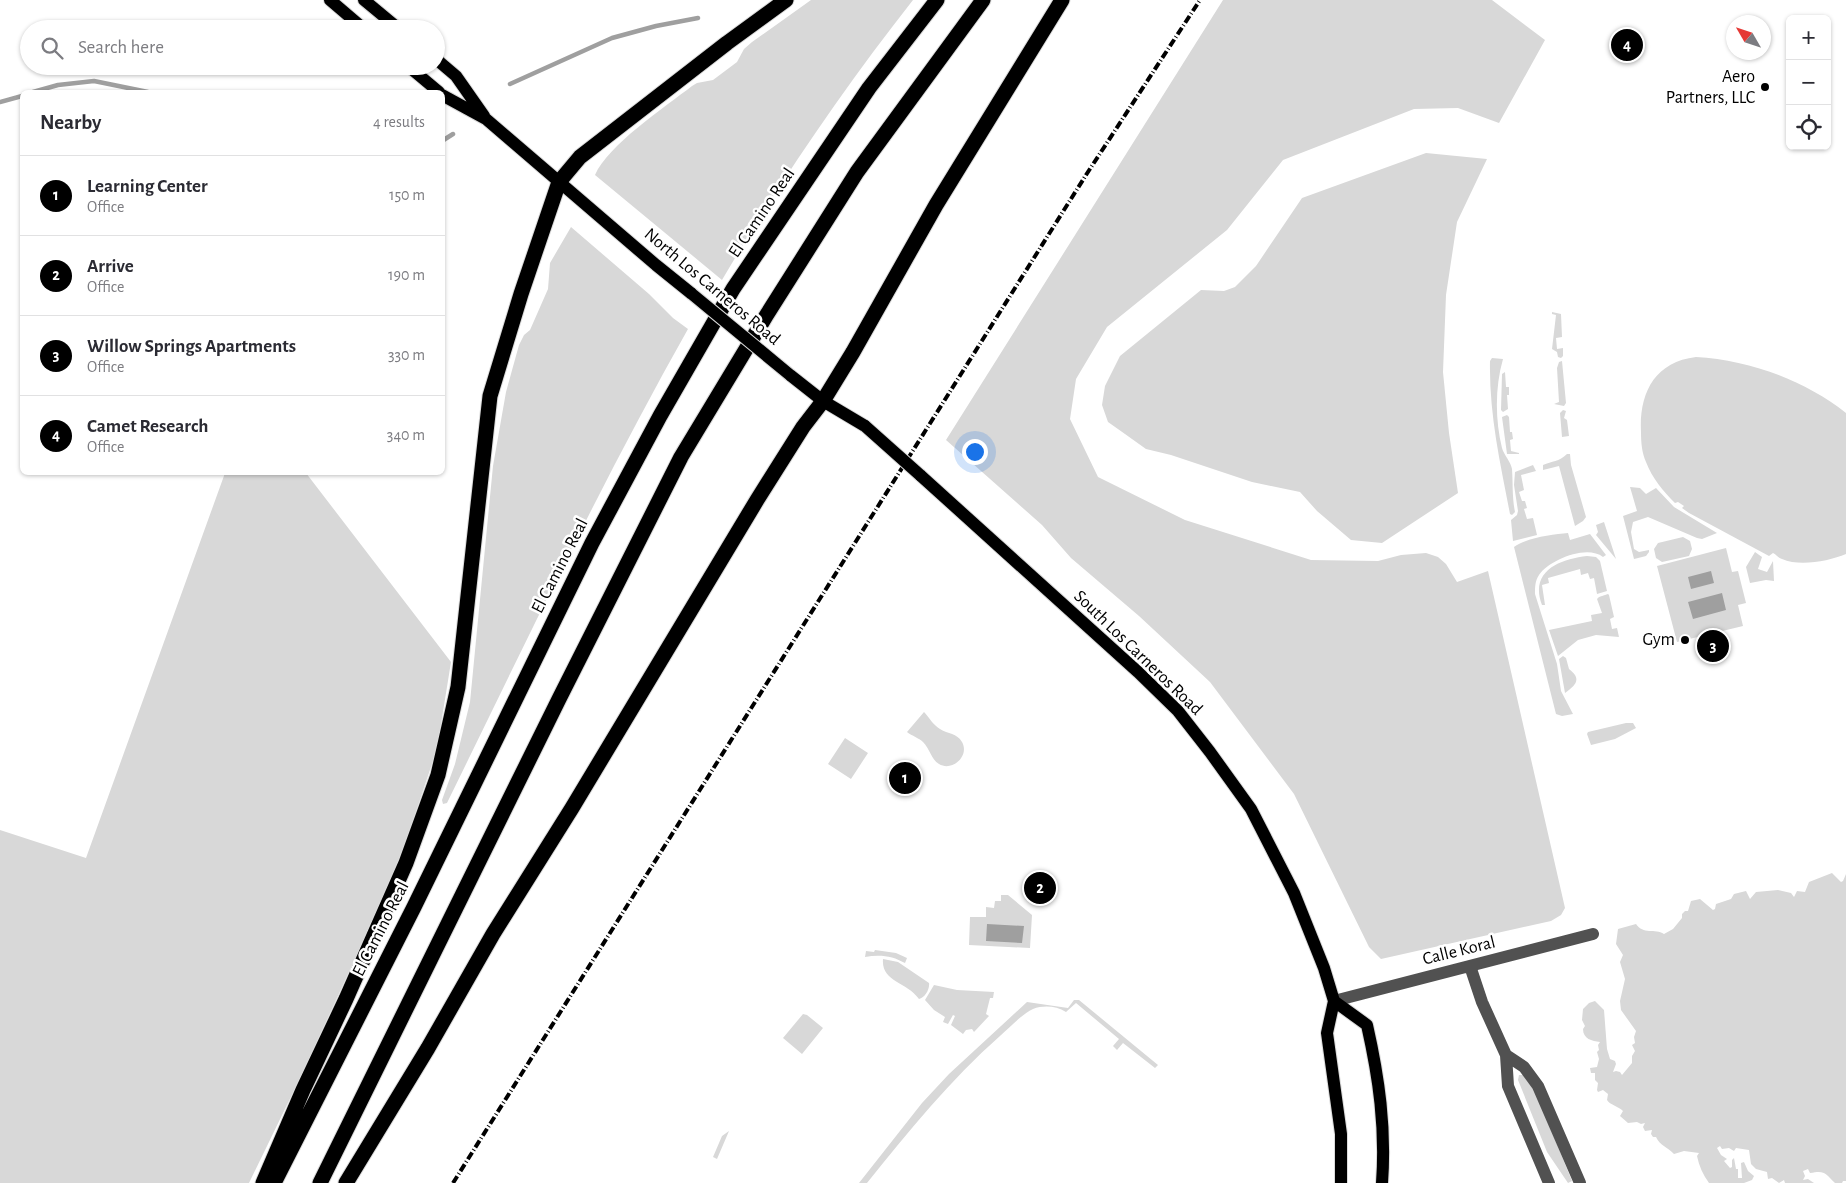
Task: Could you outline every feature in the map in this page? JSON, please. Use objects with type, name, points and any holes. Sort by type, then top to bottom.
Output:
[{"type":"highway","points":[[263,1183],[406,863],[438,775],[458,687],[490,396],[521,294],[559,182],[580,158],[727,43],[786,0]]},
{"type":"highway","name":"El Camino Real","points":[[274,1183],[414,907],[592,543],[660,416],[733,289],[869,88],[937,0]]},
{"type":"highway","points":[[320,1183],[681,456],[857,172],[983,0]]},
{"type":"highway","points":[[346,1183],[428,1048],[493,934],[577,800],[757,500],[853,352],[936,205],[1062,0]]},
{"type":"main road","points":[[330,0],[353,20]]},
{"type":"main road","points":[[364,0],[388,20]]},
{"type":"main road","name":"North Los Carneros Road","points":[[445,67],[456,76],[486,119]]},
{"type":"main road","points":[[419,75],[437,90]]},
{"type":"main road","name":"North Los Carneros Road","points":[[445,97],[486,119],[656,265],[790,375],[823,401],[865,426],[920,475]]},
{"type":"main road","name":"South Los Carneros Road","points":[[920,475],[1138,672],[1178,712],[1210,752],[1250,809],[1294,893],[1324,968],[1334,1001],[1327,1034],[1341,1134],[1341,1183]]},
{"type":"main road","points":[[1334,1001],[1367,1025],[1382,1102],[1384,1155],[1382,1183]]},
{"type":"street","name":"Calle Koral","points":[[1334,1001],[1593,934]]},
{"type":"street","points":[[1470,966],[1482,1002],[1506,1055],[1508,1086],[1549,1183]]},
{"type":"street","points":[[1506,1055],[1524,1067],[1538,1086],[1580,1183]]},
{"type":"shaded area","points":[[811,0],[913,0],[813,137],[766,208],[722,280],[595,175],[612,151],[638,127],[692,86],[697,83],[713,80],[737,62],[744,49],[752,42]]},
{"type":"shaded area","points":[[1223,0],[1492,0],[1545,40],[1499,123],[1458,108],[1414,109],[1283,160],[1227,230],[1107,327],[1076,379],[1070,419],[1098,477],[1185,520],[1311,560],[1378,561],[1401,555],[1426,553],[1438,557],[1446,564],[1457,582],[1488,571],[1565,908],[1561,915],[1551,921],[1381,959],[1369,947],[1294,794],[1210,682],[1139,616],[1071,558],[1042,525],[946,440]]},
{"type":"shaded area","points":[[1426,153],[1487,159],[1457,222],[1446,295],[1443,372],[1449,433],[1458,493],[1382,543],[1351,540],[1317,511],[1300,492],[1252,482],[1171,455],[1146,449],[1108,422],[1102,405],[1105,386],[1120,356],[1201,290],[1224,291],[1235,287],[1256,266],[1302,198]]},
{"type":"shaded area","points":[[571,227],[649,294],[673,318],[688,329],[594,505],[447,803],[443,804],[442,800],[455,764],[470,702],[493,466],[506,392],[519,345],[524,335],[530,330],[548,289],[550,263]]},
{"type":"shaded area","points":[[1552,312],[1561,314],[1562,337],[1556,338],[1557,349],[1563,348],[1563,356],[1561,358],[1552,349],[1556,315],[1552,314]]},
{"type":"shaded area","points":[[1696,357],[1736,362],[1775,374],[1812,391],[1846,413],[1846,554],[1823,561],[1806,563],[1781,559],[1773,553],[1769,556],[1689,513],[1682,508],[1684,506],[1678,502],[1675,503],[1658,484],[1648,468],[1642,444],[1641,418],[1646,393],[1652,382],[1669,365]]},
{"type":"shaded area","points":[[1492,358],[1503,359],[1498,381],[1497,414],[1502,448],[1512,469],[1515,512],[1512,515],[1510,514],[1493,419],[1490,381],[1490,361]]},
{"type":"shaded area","points":[[1562,361],[1566,403],[1564,406],[1554,404],[1559,402],[1557,368],[1559,362]]},
{"type":"shaded area","points":[[1505,372],[1506,387],[1509,387],[1509,395],[1507,395],[1508,409],[1503,412],[1501,410],[1502,374]]},
{"type":"shaded area","points":[[1563,410],[1566,411],[1564,418],[1567,420],[1569,436],[1562,437],[1560,413]]},
{"type":"shaded area","points":[[1507,415],[1513,439],[1510,440],[1511,451],[1519,454],[1507,454],[1502,417]]},
{"type":"shaded area","points":[[1570,454],[1571,465],[1586,517],[1575,526],[1559,466],[1543,470],[1543,465],[1558,460]]},
{"type":"shaded area","points":[[1533,465],[1536,471],[1521,475],[1524,490],[1519,492],[1522,501],[1525,501],[1527,508],[1524,509],[1527,519],[1533,518],[1537,535],[1513,541],[1511,520],[1517,515],[1518,511],[1514,485],[1515,472]]},
{"type":"shaded area","points":[[224,475],[308,475],[451,662],[437,749],[398,865],[302,1074],[249,1183],[0,1183],[0,830],[86,858]]},
{"type":"shaded area","points":[[1630,487],[1640,488],[1646,494],[1656,488],[1674,507],[1717,533],[1702,539],[1697,538],[1648,517],[1633,522],[1631,532],[1634,549],[1639,552],[1649,550],[1646,556],[1634,559],[1623,516],[1637,511]]},
{"type":"shaded area","points":[[1604,522],[1616,559],[1596,535],[1598,532],[1596,525]]},
{"type":"shaded area","points":[[1568,533],[1570,540],[1590,534],[1606,555],[1603,557],[1596,553],[1588,552],[1559,559],[1544,569],[1536,582],[1535,594],[1557,664],[1561,691],[1573,714],[1562,716],[1556,714],[1514,547],[1547,535]]},
{"type":"shaded area","points":[[1683,537],[1690,541],[1692,549],[1689,556],[1662,562],[1656,558],[1654,549],[1658,543]]},
{"type":"shaded area","points":[[1726,548],[1732,572],[1738,571],[1746,603],[1738,605],[1743,626],[1677,642],[1657,566]]},
{"type":"shaded area","points":[[1755,552],[1762,557],[1758,569],[1767,572],[1773,561],[1774,581],[1766,580],[1750,583],[1746,567]]},
{"type":"shaded area","points":[[1587,556],[1596,557],[1600,561],[1607,591],[1597,594],[1594,578],[1590,579],[1588,573],[1581,575],[1580,569],[1548,578],[1549,583],[1542,585],[1545,605],[1542,605],[1539,593],[1543,575],[1557,564]]},
{"type":"shaded area","points":[[1711,571],[1714,583],[1691,589],[1688,577]]},
{"type":"shaded area","points":[[1722,593],[1726,610],[1693,619],[1688,602]]},
{"type":"shaded area","points":[[1608,594],[1614,617],[1610,619],[1612,629],[1617,628],[1619,637],[1596,635],[1578,640],[1558,656],[1549,630],[1592,621],[1591,615],[1602,613],[1597,599]]},
{"type":"shaded area","points":[[1563,656],[1566,658],[1569,669],[1576,679],[1575,685],[1565,693],[1559,659]]},
{"type":"shaded area","points":[[924,712],[943,731],[955,735],[962,742],[964,752],[962,757],[954,764],[944,766],[939,764],[920,739],[907,732]]},
{"type":"shaded area","points":[[1633,723],[1636,728],[1615,739],[1591,745],[1588,732]]},
{"type":"shaded area","points":[[845,738],[868,753],[851,779],[828,764]]},
{"type":"shaded area","points":[[1832,873],[1841,882],[1846,874],[1846,1181],[1835,1183],[1824,1173],[1810,1173],[1808,1169],[1803,1171],[1805,1176],[1803,1180],[1808,1179],[1814,1183],[1785,1183],[1784,1180],[1779,1183],[1772,1178],[1768,1179],[1767,1172],[1756,1169],[1751,1164],[1749,1150],[1736,1148],[1734,1151],[1729,1148],[1722,1149],[1720,1146],[1717,1148],[1721,1155],[1727,1159],[1724,1161],[1730,1168],[1734,1158],[1736,1169],[1738,1169],[1738,1178],[1742,1178],[1741,1163],[1744,1162],[1748,1171],[1754,1176],[1752,1180],[1744,1183],[1709,1183],[1699,1163],[1697,1156],[1699,1153],[1684,1151],[1674,1154],[1656,1137],[1653,1137],[1651,1134],[1652,1130],[1645,1131],[1643,1127],[1645,1123],[1628,1123],[1620,1116],[1623,1111],[1607,1100],[1608,1094],[1603,1090],[1598,1092],[1595,1073],[1591,1073],[1590,1068],[1597,1067],[1599,1059],[1597,1052],[1600,1042],[1591,1040],[1583,1032],[1585,1026],[1582,1020],[1583,1009],[1589,1003],[1595,1001],[1604,1010],[1607,1049],[1610,1059],[1615,1061],[1616,1064],[1613,1072],[1620,1072],[1622,1075],[1632,1063],[1632,1056],[1635,1051],[1632,1045],[1635,1043],[1636,1031],[1621,1010],[1620,1001],[1625,979],[1620,962],[1623,955],[1616,944],[1618,929],[1636,924],[1642,929],[1664,934],[1673,929],[1682,918],[1682,914],[1688,911],[1691,901],[1700,899],[1713,910],[1716,904],[1731,899],[1734,894],[1746,891],[1750,899],[1756,892],[1778,890],[1791,893],[1794,897],[1797,891],[1805,892],[1809,882]]},
{"type":"shaded area","points":[[1001,895],[1008,895],[1032,915],[1030,948],[969,945],[970,917],[986,917],[986,907],[994,908],[995,901],[1001,901]]},
{"type":"shaded area","points":[[987,924],[1024,926],[1022,943],[986,941]]},
{"type":"shaded area","points":[[875,950],[896,953],[907,958],[905,963],[886,956],[865,957],[866,951],[874,952]]},
{"type":"shaded area","points":[[883,959],[898,962],[929,983],[927,993],[919,999],[908,988],[890,977],[883,967]]},
{"type":"shaded area","points":[[934,985],[957,990],[994,992],[993,998],[990,998],[986,1014],[989,1016],[974,1032],[972,1029],[966,1030],[963,1034],[951,1025],[955,1016],[953,1015],[948,1024],[943,1022],[945,1017],[934,1010],[925,1000]]},
{"type":"shaded area","points":[[1074,1000],[1079,1000],[1158,1065],[1155,1068],[1123,1043],[1117,1050],[1113,1046],[1119,1039],[1076,1003],[1066,1012],[1050,1007],[1033,1009],[1016,1021],[964,1070],[914,1125],[867,1183],[859,1183],[922,1103],[949,1074],[1027,1002],[1068,1008]]},
{"type":"shaded area","points":[[803,1014],[823,1028],[802,1054],[783,1038]]},
{"type":"shaded area","points":[[1519,1075],[1523,1075],[1535,1091],[1572,1181],[1568,1183],[1547,1152],[1518,1080]]},
{"type":"shaded area","points":[[729,1131],[717,1159],[713,1157],[722,1136]]},
{"type":"waterway","points":[[510,84],[612,38],[656,26],[698,18]]},
{"type":"waterway","points":[[40,90],[58,85],[94,81],[138,90]]},
{"type":"waterway","points":[[0,102],[20,97]]},
{"type":"waterway","points":[[445,139],[453,134]]},
{"type":"railway","points":[[453,1183],[1086,175],[1200,0]]},
{"type":"place","name":"Camet Research","points":[[1627,45]]},
{"type":"place","name":"Aero Partners, LLC","points":[[1765,87]]},
{"type":"place","name":"Gym","points":[[1685,640]]},
{"type":"place","name":"Willow Springs Apartments","points":[[1713,646]]},
{"type":"place","name":"Learning Center","points":[[905,778]]},
{"type":"place","name":"Arrive","points":[[1040,888]]}]
